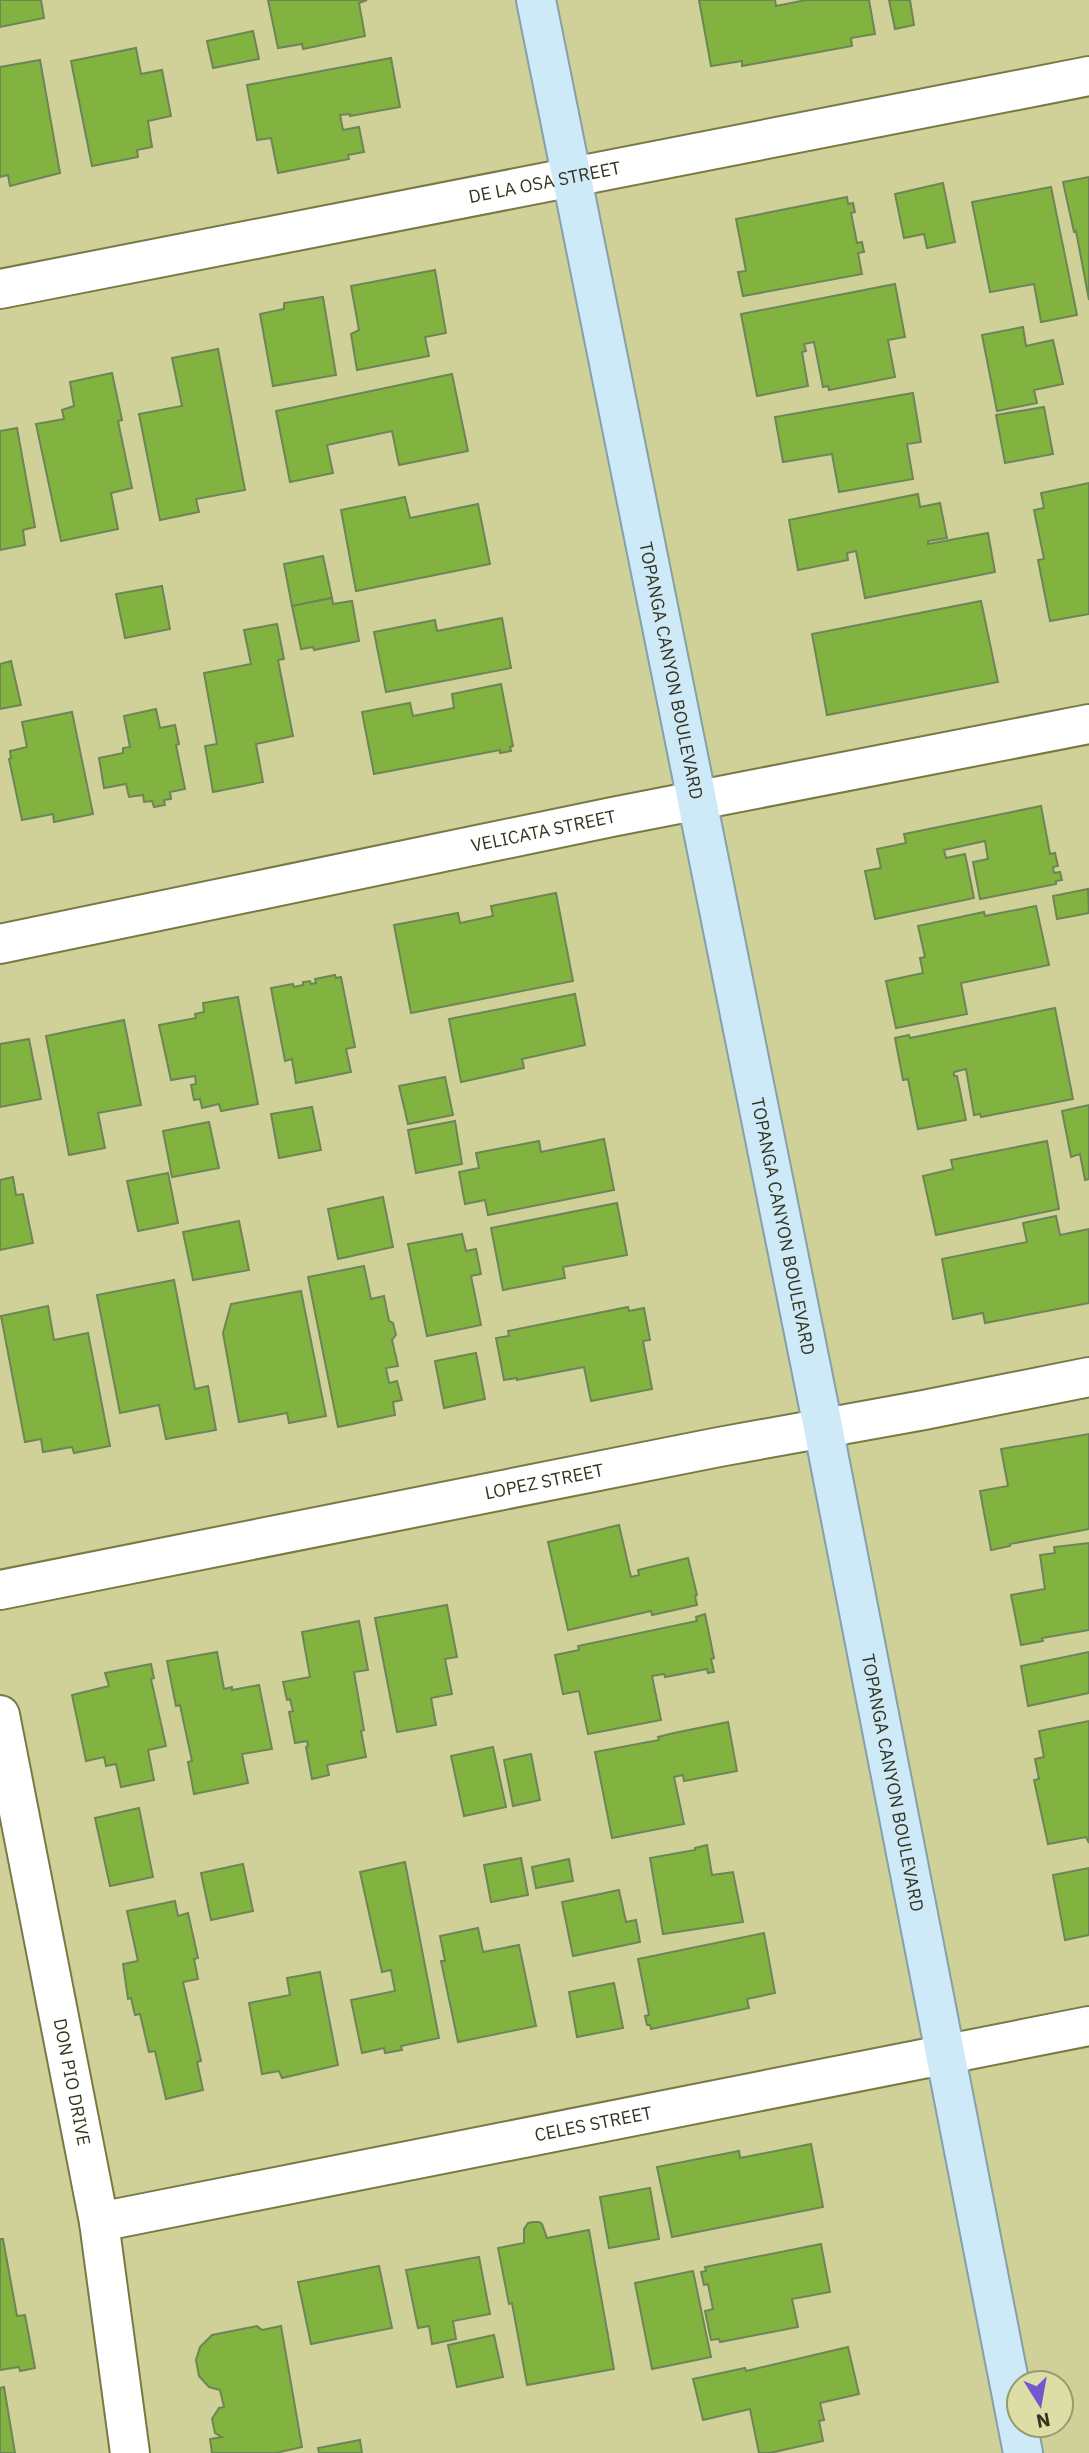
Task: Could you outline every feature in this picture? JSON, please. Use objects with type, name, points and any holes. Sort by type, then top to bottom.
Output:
[{"type":"main road","name":"TOPANGA CANYON BOULEVARD","points":[[536,0],[823,1427],[1023,2453]]},
{"type":"street","name":"DE LA OSA STREET","points":[[0,289],[1089,76]]},
{"type":"street","name":"VELICATA STREET","points":[[0,944],[612,817],[1089,724]]},
{"type":"street","name":"LOPEZ STREET","points":[[0,1591],[823,1427],[925,1410],[1089,1377]]},
{"type":"street","name":"DON PIO DRIVE","points":[[0,1715],[99,2222],[130,2453]]},
{"type":"street","name":"CELES STREET","points":[[99,2222],[1089,2026]]},
{"type":"building","points":[[0,0],[41,0],[44,18],[0,27]]},
{"type":"building","points":[[268,0],[367,0],[359,3],[365,36],[303,49],[302,44],[278,48]]},
{"type":"building","points":[[699,0],[775,0],[776,6],[806,0],[869,0],[875,34],[851,38],[852,46],[742,66],[742,61],[711,66]]},
{"type":"building","points":[[889,0],[910,0],[914,25],[895,29]]},
{"type":"building","points":[[253,31],[259,59],[213,68],[207,41]]},
{"type":"building","points":[[136,48],[141,74],[162,70],[171,116],[148,121],[152,147],[137,150],[138,157],[92,166],[71,61]]},
{"type":"building","points":[[391,58],[400,107],[350,116],[340,115],[343,130],[359,127],[364,152],[348,155],[349,159],[278,173],[271,138],[257,140],[247,85]]},
{"type":"building","points":[[40,60],[60,173],[10,186],[8,175],[0,177],[0,67]]},
{"type":"building","points":[[1089,177],[1089,300],[1076,231],[1074,232],[1063,182]]},
{"type":"building","points":[[943,183],[955,242],[927,248],[924,234],[904,238],[895,194]]},
{"type":"building","points":[[1051,187],[1077,315],[1041,322],[1034,284],[990,292],[972,202]]},
{"type":"building","points":[[847,197],[848,204],[853,203],[855,212],[851,213],[857,243],[862,242],[864,252],[858,253],[862,274],[743,296],[738,272],[746,271],[736,219]]},
{"type":"building","points":[[435,270],[446,333],[425,337],[429,356],[357,370],[351,334],[359,330],[351,286]]},
{"type":"building","points":[[895,284],[905,337],[888,340],[895,377],[829,390],[828,386],[823,387],[814,342],[804,344],[806,351],[802,352],[808,386],[757,396],[741,314]]},
{"type":"building","points":[[323,297],[336,375],[273,386],[260,314],[284,309],[284,303]]},
{"type":"building","points":[[1023,327],[1026,346],[1053,340],[1063,384],[1034,390],[1037,403],[997,411],[982,335]]},
{"type":"building","points":[[218,349],[245,490],[196,499],[199,512],[160,520],[139,414],[182,406],[172,358]]},
{"type":"building","points":[[112,373],[122,420],[118,421],[132,488],[111,493],[118,529],[61,541],[36,424],[64,419],[62,410],[74,406],[70,382]]},
{"type":"building","points":[[452,374],[468,451],[399,465],[392,431],[327,445],[333,473],[290,482],[276,411]]},
{"type":"building","points":[[913,393],[921,442],[907,444],[913,479],[839,492],[832,454],[783,462],[775,417]]},
{"type":"building","points":[[1044,407],[1053,454],[1005,463],[996,415]]},
{"type":"building","points":[[17,428],[35,527],[23,530],[25,545],[0,550],[0,431]]},
{"type":"building","points":[[1089,483],[1089,614],[1050,621],[1038,560],[1044,559],[1034,510],[1044,508],[1041,493]]},
{"type":"building","points":[[918,494],[920,507],[940,503],[947,538],[928,541],[928,544],[988,533],[995,572],[865,598],[856,551],[847,553],[848,560],[798,570],[789,520]]},
{"type":"building","points":[[405,497],[410,518],[478,504],[490,564],[356,591],[341,510]]},
{"type":"building","points":[[323,556],[332,598],[292,606],[284,564]]},
{"type":"building","points":[[162,586],[170,629],[125,638],[116,594]]},
{"type":"building","points":[[332,598],[333,604],[352,601],[359,641],[314,650],[313,647],[301,649],[292,606]]},
{"type":"building","points":[[981,601],[998,682],[827,715],[812,634]]},
{"type":"building","points":[[502,618],[511,668],[386,692],[374,632],[435,620],[437,631]]},
{"type":"building","points":[[277,624],[284,659],[278,660],[293,736],[256,744],[263,782],[213,792],[205,746],[217,744],[204,673],[251,664],[244,630]]},
{"type":"building","points":[[11,661],[21,705],[0,709],[0,664]]},
{"type":"building","points":[[501,684],[513,746],[510,747],[511,751],[500,753],[500,750],[374,774],[362,712],[410,703],[413,716],[454,708],[452,694]]},
{"type":"building","points":[[156,709],[160,728],[175,725],[185,789],[170,792],[171,799],[164,800],[165,805],[154,807],[152,801],[144,802],[143,795],[129,797],[126,784],[104,788],[99,758],[123,753],[123,748],[130,747],[124,716]]},
{"type":"building","points":[[72,712],[93,814],[54,822],[53,814],[22,820],[9,759],[10,751],[27,747],[22,722]]},
{"type":"building","points":[[1041,806],[1050,854],[1055,853],[1058,866],[1053,867],[1054,873],[1060,872],[1062,880],[1056,881],[1056,884],[980,899],[973,862],[988,859],[985,841],[944,850],[946,858],[965,854],[974,898],[875,919],[865,871],[881,868],[877,849],[906,843],[904,834]]},
{"type":"building","points":[[1088,889],[1089,913],[1057,919],[1053,896]]},
{"type":"building","points":[[556,893],[573,981],[411,1013],[394,925],[458,913],[460,923],[493,916],[491,906]]},
{"type":"building","points":[[1036,906],[1049,965],[961,983],[967,1014],[896,1028],[886,981],[923,973],[920,958],[925,957],[918,926],[984,912],[985,916]]},
{"type":"building","points":[[335,975],[336,978],[341,977],[355,1047],[346,1049],[351,1072],[296,1083],[292,1059],[285,1061],[271,988],[293,984],[294,987],[310,981],[311,984],[316,983],[315,979]]},
{"type":"building","points":[[575,994],[585,1045],[522,1059],[524,1068],[461,1082],[449,1019]]},
{"type":"building","points":[[238,997],[258,1104],[221,1111],[219,1104],[202,1108],[200,1099],[194,1100],[191,1085],[196,1084],[195,1076],[171,1080],[159,1025],[196,1018],[195,1014],[204,1012],[203,1003]]},
{"type":"building","points":[[1055,1008],[1073,1099],[981,1117],[980,1114],[974,1115],[966,1069],[954,1072],[954,1076],[957,1076],[966,1120],[918,1129],[908,1079],[903,1080],[895,1038],[909,1035],[910,1038]]},
{"type":"building","points":[[124,1020],[141,1105],[98,1113],[105,1148],[69,1155],[46,1036]]},
{"type":"building","points":[[29,1039],[41,1099],[0,1107],[0,1044]]},
{"type":"building","points":[[445,1077],[453,1115],[408,1124],[399,1086]]},
{"type":"building","points":[[1089,1105],[1089,1179],[1085,1180],[1080,1154],[1071,1157],[1062,1111]]},
{"type":"building","points":[[312,1107],[321,1150],[279,1158],[271,1114]]},
{"type":"building","points":[[455,1121],[462,1164],[416,1173],[408,1130]]},
{"type":"building","points":[[209,1122],[219,1168],[172,1177],[163,1131]]},
{"type":"building","points":[[604,1139],[614,1190],[488,1215],[485,1200],[465,1204],[459,1172],[479,1168],[476,1153],[539,1141],[541,1152]]},
{"type":"building","points":[[1047,1141],[1059,1209],[936,1235],[923,1176],[953,1169],[951,1160]]},
{"type":"building","points":[[168,1173],[178,1223],[138,1231],[127,1181]]},
{"type":"building","points":[[13,1177],[16,1195],[23,1194],[33,1243],[0,1250],[0,1180]]},
{"type":"building","points":[[383,1197],[393,1247],[338,1259],[328,1209]]},
{"type":"building","points":[[617,1203],[627,1255],[563,1267],[565,1278],[503,1290],[491,1228]]},
{"type":"building","points":[[1056,1216],[1060,1235],[1089,1229],[1089,1303],[985,1323],[983,1313],[953,1319],[942,1259],[1027,1242],[1023,1223]]},
{"type":"building","points":[[239,1221],[249,1270],[193,1280],[183,1232]]},
{"type":"building","points":[[462,1234],[466,1251],[476,1249],[481,1274],[471,1276],[481,1325],[427,1336],[408,1244]]},
{"type":"building","points":[[364,1266],[371,1299],[384,1296],[389,1321],[393,1323],[396,1335],[392,1340],[398,1366],[386,1368],[389,1383],[397,1381],[402,1400],[393,1402],[395,1415],[338,1427],[308,1277]]},
{"type":"building","points":[[174,1280],[195,1389],[208,1386],[216,1430],[166,1439],[159,1405],[120,1413],[97,1295]]},
{"type":"building","points":[[301,1291],[326,1416],[289,1423],[287,1413],[239,1422],[223,1333],[231,1304]]},
{"type":"building","points":[[48,1306],[54,1340],[88,1333],[110,1446],[74,1453],[72,1447],[43,1452],[41,1439],[25,1442],[1,1316]]},
{"type":"building","points":[[628,1307],[629,1311],[644,1308],[650,1340],[643,1341],[652,1389],[591,1401],[584,1367],[504,1380],[496,1338],[509,1336],[508,1331]]},
{"type":"building","points":[[476,1353],[485,1399],[444,1408],[435,1361]]},
{"type":"building","points":[[1089,1434],[1089,1529],[991,1550],[980,1491],[1008,1486],[1001,1449]]},
{"type":"building","points":[[619,1525],[631,1577],[639,1575],[638,1570],[688,1558],[697,1605],[652,1615],[651,1611],[568,1630],[548,1542]]},
{"type":"building","points":[[1089,1543],[1089,1630],[1042,1638],[1043,1641],[1021,1645],[1011,1595],[1045,1589],[1040,1555],[1055,1553],[1054,1547]]},
{"type":"building","points":[[447,1605],[457,1657],[445,1659],[452,1694],[431,1698],[436,1725],[397,1732],[375,1618]]},
{"type":"building","points":[[705,1614],[714,1658],[711,1659],[714,1672],[708,1673],[707,1669],[665,1677],[664,1674],[652,1676],[661,1720],[588,1734],[579,1691],[563,1694],[555,1655],[579,1650],[578,1646],[697,1621],[696,1617]]},
{"type":"building","points":[[359,1621],[368,1670],[354,1672],[366,1757],[327,1765],[329,1775],[312,1779],[307,1741],[295,1743],[289,1712],[293,1711],[283,1682],[310,1677],[302,1632]]},
{"type":"building","points":[[217,1652],[224,1689],[259,1685],[272,1749],[242,1754],[248,1783],[194,1794],[188,1762],[192,1761],[180,1705],[176,1706],[167,1661]]},
{"type":"building","points":[[1089,1652],[1089,1693],[1028,1706],[1021,1666]]},
{"type":"building","points":[[151,1664],[154,1678],[151,1679],[166,1746],[148,1750],[154,1780],[121,1787],[116,1764],[106,1766],[104,1757],[86,1761],[72,1695],[109,1686],[105,1673]]},
{"type":"building","points":[[1089,1721],[1089,1843],[1086,1837],[1048,1844],[1034,1780],[1039,1779],[1035,1759],[1044,1757],[1039,1731]]},
{"type":"building","points":[[728,1722],[737,1771],[684,1781],[683,1775],[674,1777],[684,1824],[612,1838],[595,1752],[659,1740],[658,1737]]},
{"type":"building","points":[[493,1747],[506,1807],[464,1816],[451,1756]]},
{"type":"building","points":[[531,1754],[540,1800],[513,1806],[504,1760]]},
{"type":"building","points":[[139,1808],[153,1877],[110,1886],[95,1818]]},
{"type":"building","points":[[707,1845],[712,1875],[733,1872],[743,1922],[663,1934],[650,1858],[695,1850]]},
{"type":"building","points":[[521,1858],[528,1895],[491,1902],[484,1865]]},
{"type":"building","points":[[569,1859],[573,1881],[536,1888],[532,1867]]},
{"type":"building","points":[[405,1862],[439,2038],[401,2046],[402,2050],[385,2053],[384,2048],[362,2053],[351,2000],[395,1991],[391,1970],[382,1972],[360,1872]]},
{"type":"building","points":[[243,1864],[253,1911],[211,1920],[201,1873]]},
{"type":"building","points":[[1089,1868],[1089,1935],[1065,1940],[1053,1875]]},
{"type":"building","points":[[619,1890],[626,1922],[636,1920],[640,1942],[573,1956],[562,1902]]},
{"type":"building","points":[[175,1901],[178,1916],[188,1913],[198,1958],[194,1959],[198,1979],[183,1982],[201,2061],[197,2062],[203,2090],[166,2099],[155,2051],[149,2052],[140,2014],[135,2015],[131,1998],[128,1999],[123,1964],[138,1961],[127,1911]]},
{"type":"building","points":[[478,1928],[483,1952],[519,1945],[536,2026],[458,2042],[441,1961],[445,1961],[440,1936]]},
{"type":"building","points":[[764,1933],[775,1993],[747,1999],[749,2008],[651,2029],[650,2025],[647,2025],[645,2016],[649,2015],[638,1959]]},
{"type":"building","points":[[320,1972],[338,2065],[282,2078],[279,2071],[262,2074],[249,2003],[290,1995],[287,1978]]},
{"type":"building","points":[[614,1983],[623,2028],[577,2037],[569,1992]]},
{"type":"building","points":[[811,2144],[823,2207],[672,2237],[657,2167],[739,2151],[740,2158]]},
{"type":"building","points":[[650,2188],[659,2239],[609,2248],[600,2197]]},
{"type":"building","points":[[528,2223],[542,2224],[547,2238],[589,2230],[614,2369],[527,2385],[512,2303],[509,2304],[498,2248],[524,2243],[524,2229]]},
{"type":"building","points":[[0,2239],[3,2239],[17,2316],[25,2315],[35,2368],[20,2371],[19,2367],[0,2370]]},
{"type":"building","points":[[821,2244],[830,2292],[792,2299],[798,2327],[720,2342],[719,2339],[711,2340],[705,2311],[713,2309],[708,2284],[704,2285],[701,2272],[706,2271],[705,2267]]},
{"type":"building","points":[[479,2257],[490,2314],[453,2321],[456,2339],[432,2344],[429,2326],[418,2328],[406,2270]]},
{"type":"building","points":[[379,2266],[392,2328],[311,2344],[298,2282]]},
{"type":"building","points":[[693,2271],[711,2357],[652,2369],[635,2283]]},
{"type":"building","points":[[257,2326],[262,2330],[281,2326],[302,2447],[276,2453],[212,2453],[210,2439],[222,2437],[215,2433],[212,2419],[219,2408],[224,2407],[220,2390],[209,2387],[199,2376],[196,2360],[200,2347],[212,2335]]},
{"type":"building","points":[[494,2335],[503,2377],[457,2387],[448,2345]]},
{"type":"building","points":[[848,2347],[859,2394],[820,2403],[824,2420],[819,2421],[823,2441],[759,2453],[750,2409],[703,2420],[693,2379],[745,2368],[746,2371]]},
{"type":"building","points":[[4,2387],[15,2453],[0,2453],[0,2388]]},
{"type":"building","points":[[360,2440],[362,2453],[319,2453],[318,2448]]}]
